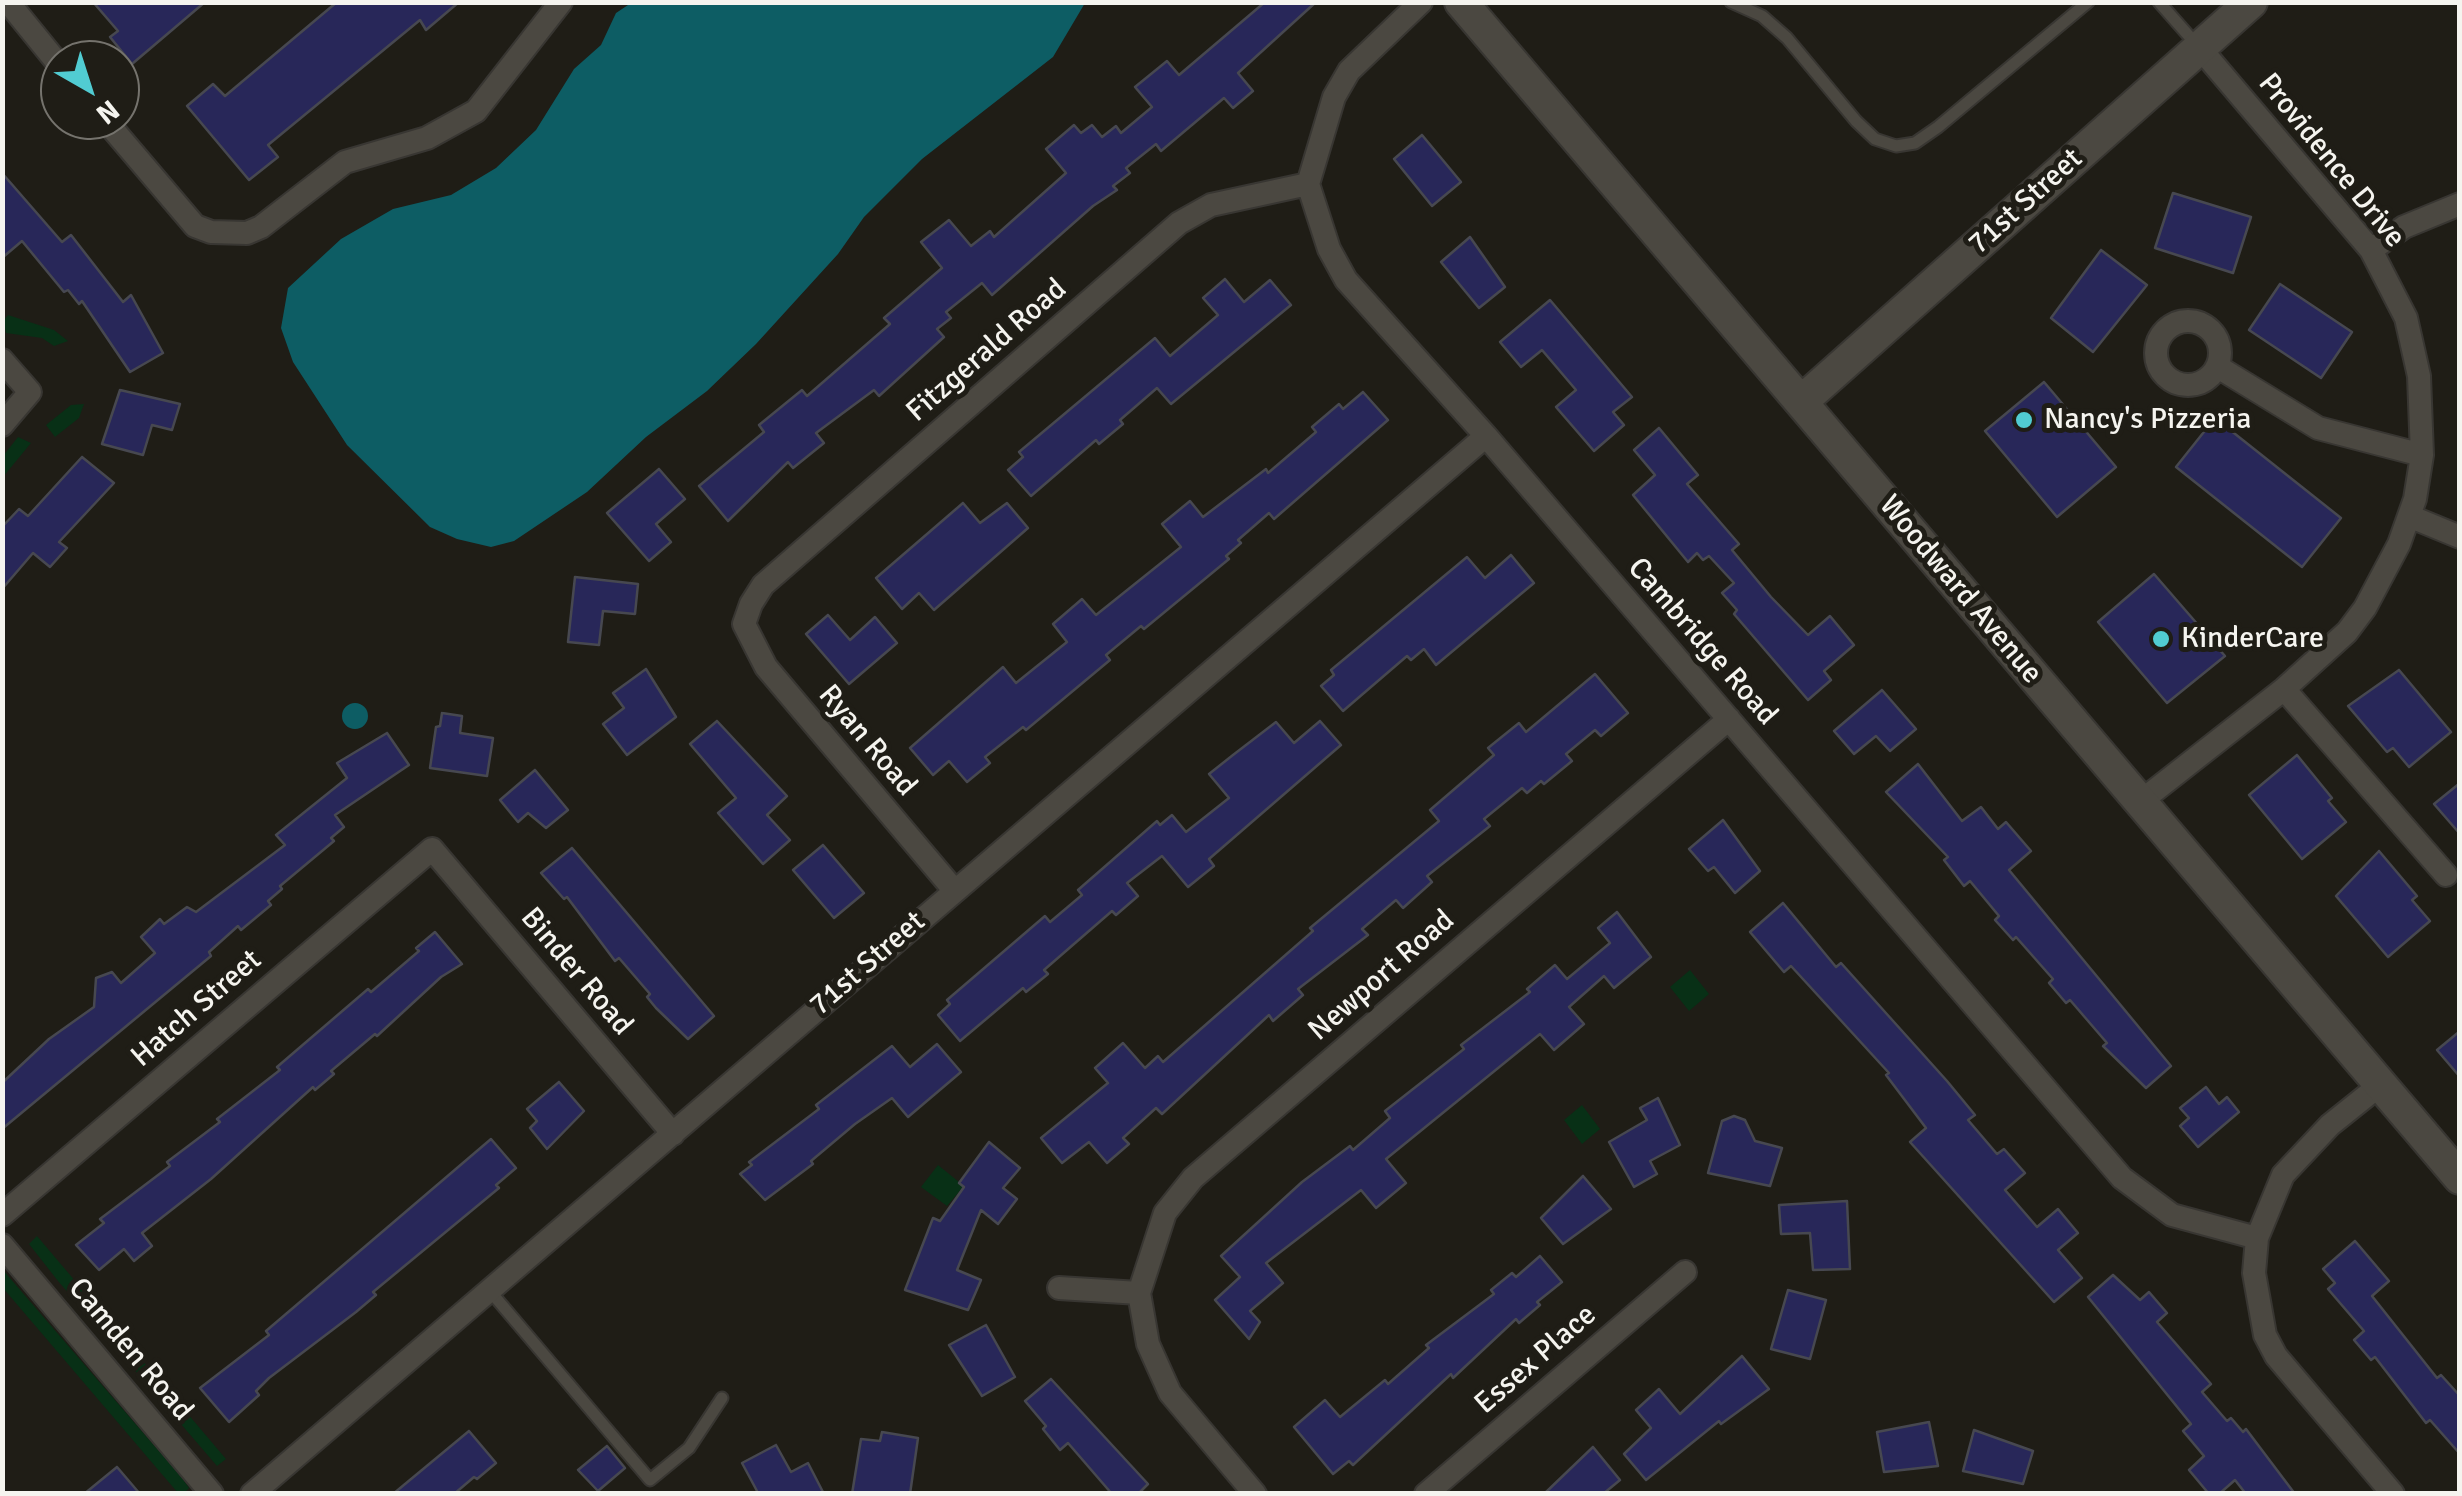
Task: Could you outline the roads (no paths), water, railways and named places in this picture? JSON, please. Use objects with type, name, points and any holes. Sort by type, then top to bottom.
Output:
[{"type":"main road","name":"Woodward Avenue","points":[[1461,2],[2380,1085],[2457,1170]]},
{"type":"main road","name":"71st Street","points":[[1801,402],[2252,2]]},
{"type":"street","points":[[8,2],[40,41]]},
{"type":"street","points":[[122,140],[196,226],[211,232],[247,232],[262,227],[345,162],[428,138],[476,111],[561,2]]},
{"type":"street","points":[[1308,184],[1334,97],[1349,71],[1421,2]]},
{"type":"street","name":"Providence Drive","points":[[2140,802],[2323,656],[2365,608],[2409,516],[2422,455],[2419,376],[2406,318],[2370,250],[2200,47]]},
{"type":"street","name":"Cambridge Road","points":[[1308,184],[1329,249],[1346,280],[1486,436],[2122,1178],[2172,1214],[2257,1238]]},
{"type":"street","name":"Fitzgerald Road","points":[[744,624],[762,585],[1179,224],[1212,205],[1308,184]]},
{"type":"street","points":[[2370,250],[2404,227],[2460,204]]},
{"type":"street","points":[[2,360],[30,392],[2,425]]},
{"type":"street","points":[[2218,367],[2318,428],[2422,455]]},
{"type":"street","name":"71st Street","points":[[252,1494],[1486,436]]},
{"type":"street","points":[[2409,516],[2460,537]]},
{"type":"street","name":"Ryan Road","points":[[744,624],[766,668],[954,890]]},
{"type":"street","points":[[2284,689],[2446,875]]},
{"type":"street","name":"Newport Road","points":[[1138,1293],[1165,1213],[1193,1178],[1729,719]]},
{"type":"street","name":"Binder Road","points":[[432,850],[673,1134]]},
{"type":"street","name":"Hatch Street","points":[[2,1215],[432,850]]},
{"type":"street","points":[[2380,1085],[2300,1154],[2271,1196],[2257,1238],[2258,1306],[2276,1356],[2392,1494]]},
{"type":"street","name":"Camden Road","points":[[2,1245],[212,1494]]},
{"type":"street","name":"Essex Place","points":[[1426,1494],[1684,1272]]},
{"type":"street","points":[[1060,1288],[1138,1293],[1162,1381],[1255,1494]]},
{"type":"lane","points":[[1732,2],[1762,16]]},
{"type":"lane","points":[[1750,2],[1787,38],[1856,121],[1875,139],[1896,146],[1914,143],[1938,127],[2088,2]]},
{"type":"lane","points":[[2159,2],[2200,47]]},
{"type":"lane","points":[[490,1291],[650,1480],[689,1448],[722,1398]]},
{"type":"water","points":[[631,3],[1085,3],[1053,57],[922,159],[864,217],[838,254],[756,344],[707,391],[646,437],[587,492],[514,541],[491,547],[457,539],[430,527],[347,445],[293,362],[281,328],[288,288],[341,239],[393,209],[451,195],[496,168],[536,130],[574,69],[601,45],[616,13]]},
{"type":"water","points":[[355,703],[364,707],[368,716],[364,725],[355,729],[346,725],[342,716],[346,707]]},
{"type":"place","name":"Nancy's Pizzeria","points":[[2024,420]]},
{"type":"place","name":"KinderCare","points":[[2161,639]]}]
